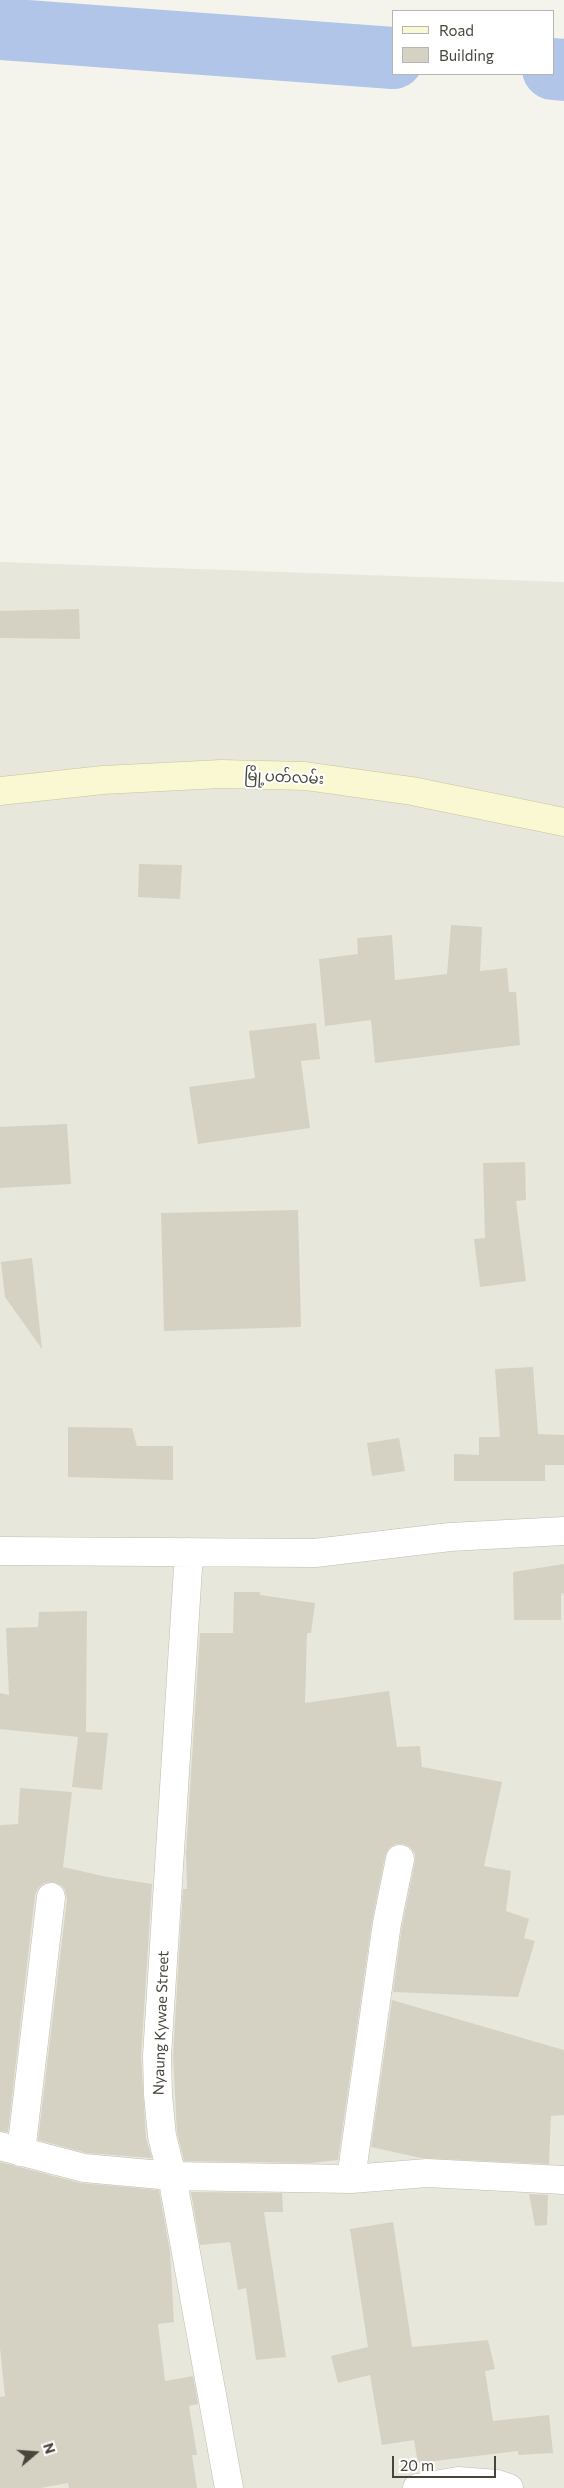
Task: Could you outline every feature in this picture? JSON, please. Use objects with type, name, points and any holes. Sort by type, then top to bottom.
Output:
[{"type":"main road","name":"မြို့ပတ်လမ်း","points":[[0,791],[103,780],[221,774],[306,776],[412,791],[564,822]]},
{"type":"street","points":[[0,1551],[315,1553],[450,1537],[564,1531]]},
{"type":"street","name":"Nyaung Kywae Street","points":[[189,1552],[157,2056],[162,2136],[172,2176],[229,2488]]},
{"type":"street","points":[[351,2179],[387,1923],[400,1859]]},
{"type":"street","points":[[51,1897],[10,2149],[84,2168],[172,2176],[351,2179],[426,2173],[564,2180]]},
{"type":"street","points":[[417,2488],[458,2481],[497,2484],[509,2488]]},
{"type":"shaded area","points":[[0,562],[564,582],[564,2488],[0,2488]]},
{"type":"building","points":[[79,609],[80,639],[0,638],[0,611]]},
{"type":"building","points":[[139,864],[182,865],[180,899],[138,897]]},
{"type":"building","points":[[451,925],[482,927],[480,971],[507,968],[509,992],[516,992],[520,1045],[375,1063],[371,1020],[325,1026],[319,959],[358,954],[357,938],[392,935],[395,980],[447,974]]},
{"type":"building","points":[[316,1023],[320,1059],[301,1061],[310,1128],[198,1144],[189,1087],[255,1078],[249,1031]]},
{"type":"building","points":[[67,1124],[71,1184],[0,1188],[0,1127]]},
{"type":"building","points":[[525,1162],[526,1200],[516,1201],[526,1281],[480,1287],[474,1239],[485,1238],[483,1163]]},
{"type":"building","points":[[298,1210],[301,1327],[164,1331],[161,1213]]},
{"type":"building","points":[[32,1258],[42,1349],[5,1297],[1,1262]]},
{"type":"building","points":[[533,1367],[538,1434],[564,1435],[564,1465],[545,1465],[545,1481],[454,1481],[454,1454],[479,1455],[479,1437],[500,1437],[495,1369]]},
{"type":"building","points":[[68,1427],[132,1428],[137,1446],[173,1446],[173,1480],[68,1477]]},
{"type":"building","points":[[399,1438],[405,1471],[372,1476],[367,1443]]},
{"type":"building","points":[[564,1564],[564,1593],[561,1594],[561,1620],[514,1620],[513,1572]]},
{"type":"building","points":[[234,1592],[260,1592],[260,1595],[315,1603],[311,1633],[307,1633],[305,1703],[389,1691],[397,1747],[420,1746],[422,1767],[502,1782],[484,1866],[511,1871],[506,1911],[529,1919],[524,1938],[535,1941],[518,1997],[393,1992],[402,1926],[415,1854],[410,1847],[403,1844],[396,1844],[389,1848],[385,1856],[372,1921],[338,2160],[310,2163],[184,2161],[177,2133],[173,2056],[183,1889],[187,1889],[186,1853],[200,1633],[233,1633]]},
{"type":"building","points":[[87,1611],[86,1732],[108,1733],[102,1790],[72,1787],[78,1737],[0,1729],[0,1693],[9,1695],[6,1628],[38,1627],[39,1612]]},
{"type":"building","points":[[20,1788],[72,1792],[63,1867],[107,1877],[152,1884],[141,2056],[146,2138],[152,2158],[87,2153],[38,2140],[67,1899],[65,1890],[61,1885],[53,1882],[44,1883],[38,1888],[35,1895],[8,2132],[0,2131],[0,1825],[18,1824]]},
{"type":"building","points":[[392,2000],[564,2050],[564,2115],[551,2116],[549,2164],[421,2158],[371,2147]]},
{"type":"building","points":[[0,2162],[80,2183],[159,2190],[170,2252],[174,2322],[158,2324],[165,2381],[193,2376],[198,2404],[189,2406],[197,2455],[192,2455],[197,2488],[69,2488],[68,2483],[41,2488],[0,2488],[0,2397],[5,2396],[0,2348]]},
{"type":"building","points":[[191,2192],[282,2193],[283,2212],[264,2212],[286,2357],[256,2360],[246,2288],[238,2290],[230,2242],[200,2245]]},
{"type":"building","points":[[529,2194],[548,2195],[547,2225],[535,2226]]},
{"type":"building","points":[[393,2222],[412,2347],[488,2340],[495,2369],[485,2371],[493,2421],[549,2415],[553,2453],[518,2455],[518,2451],[418,2463],[414,2440],[382,2445],[370,2375],[338,2383],[331,2356],[368,2347],[350,2229]]},
{"type":"waterway","points":[[0,29],[392,58]]},
{"type":"waterway","points":[[554,69],[564,70]]}]
